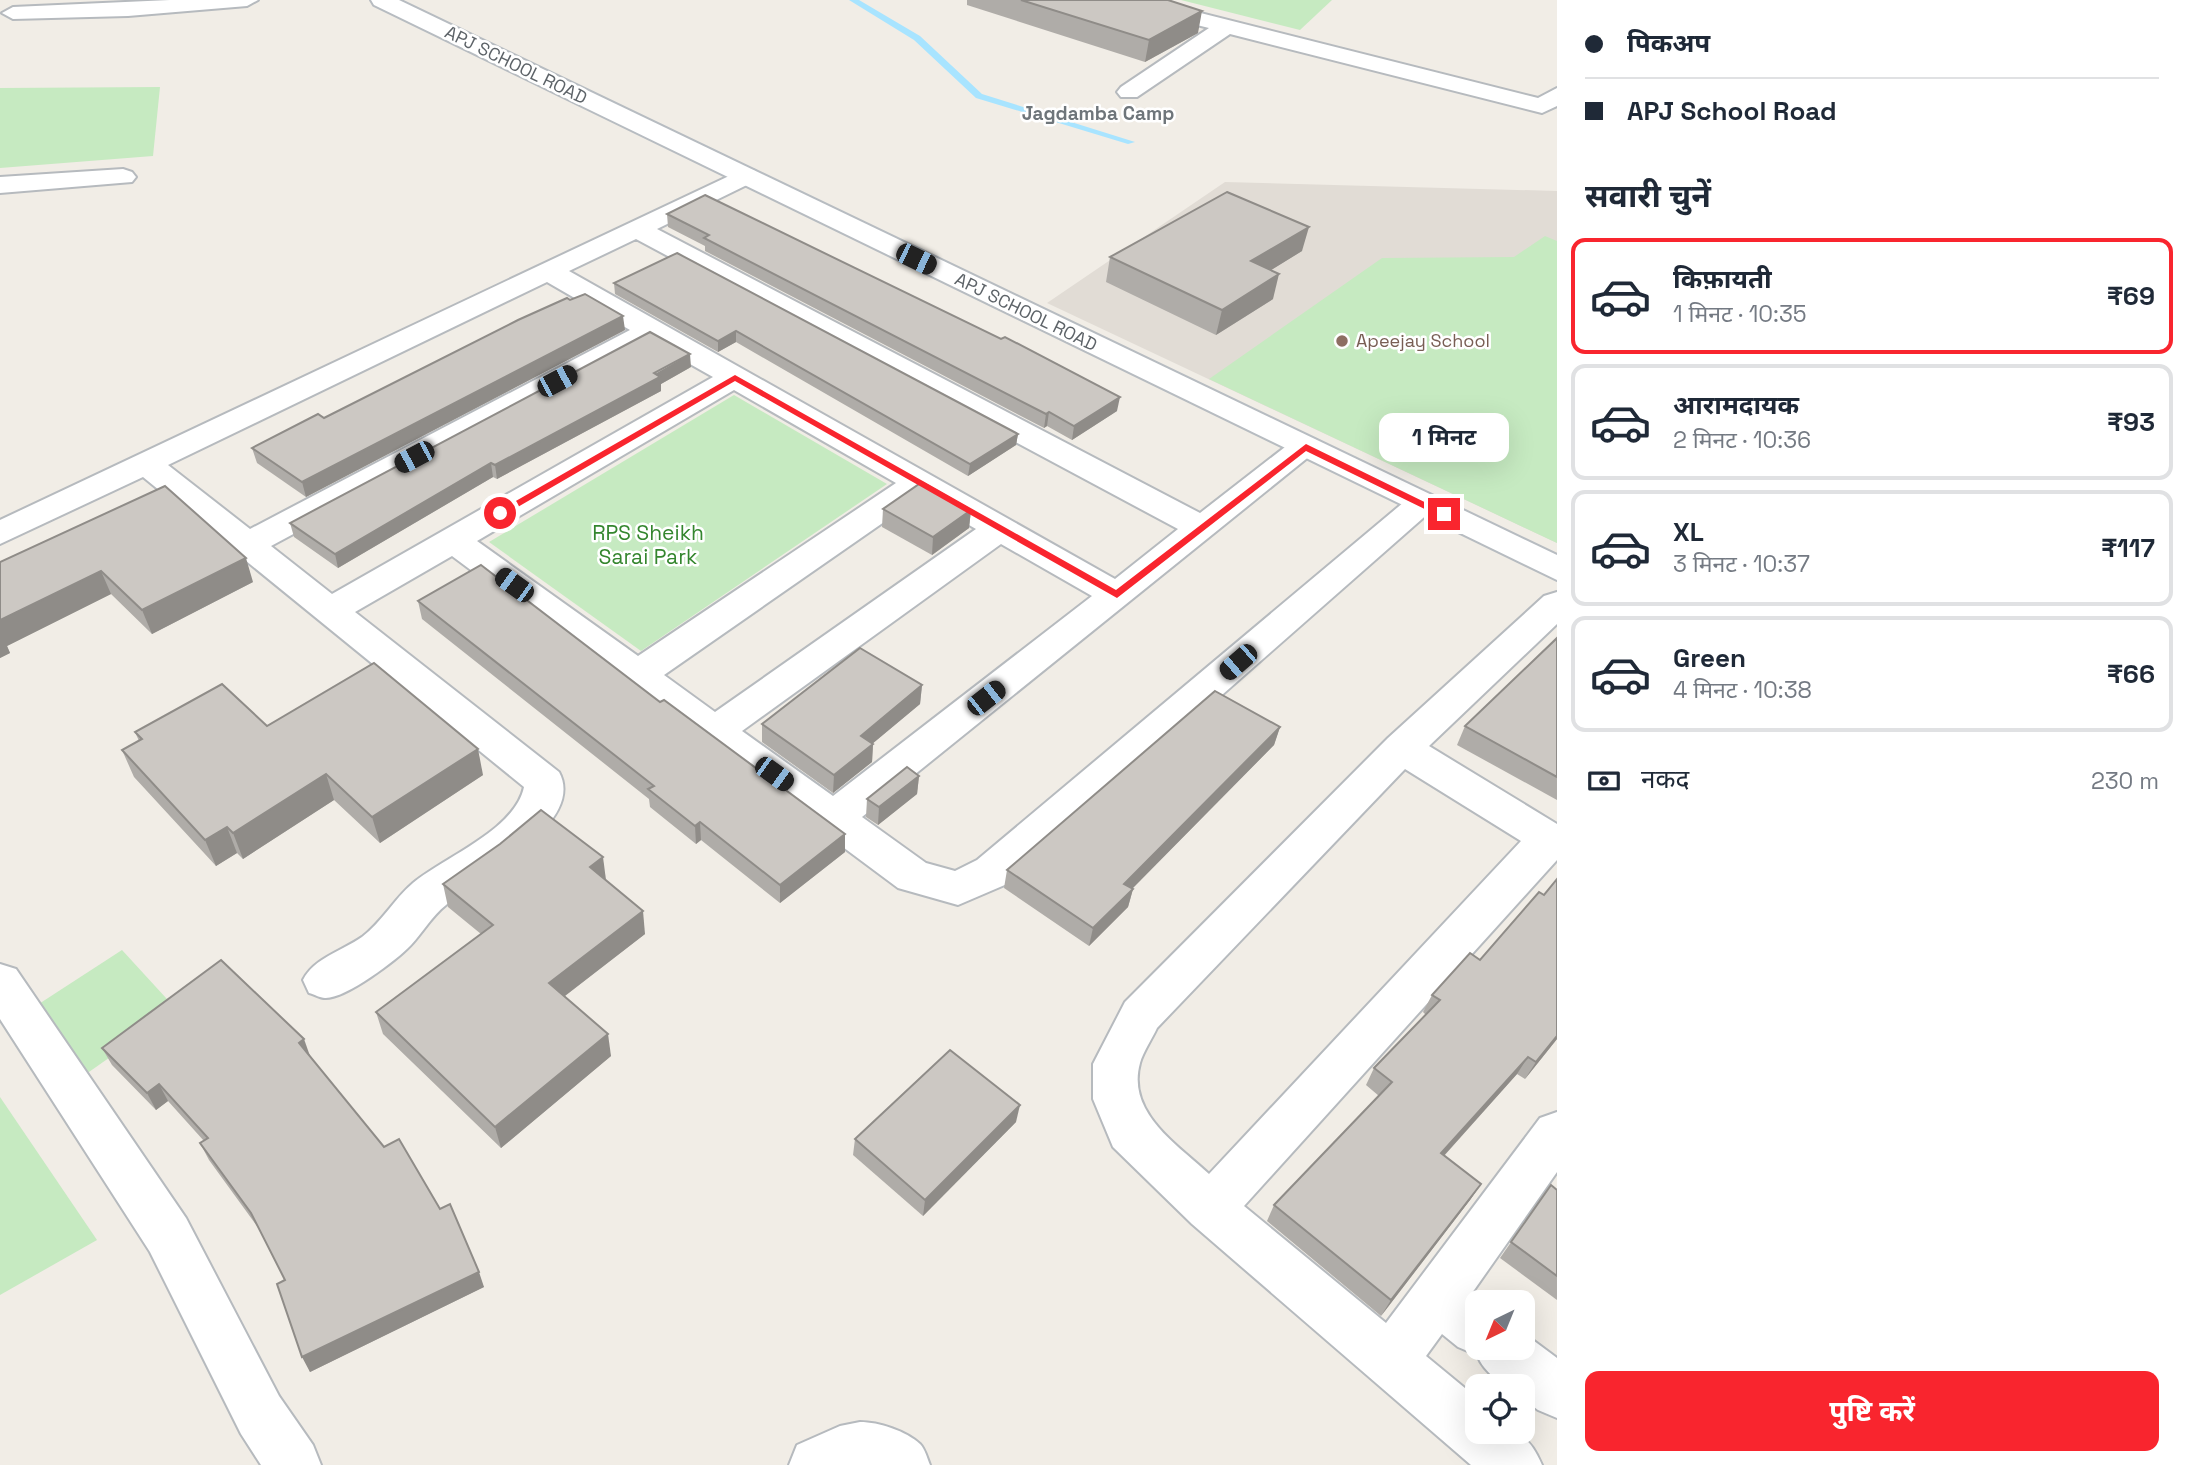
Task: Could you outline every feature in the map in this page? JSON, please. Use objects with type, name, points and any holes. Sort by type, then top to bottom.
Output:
[{"type":"street","points":[[13,13],[128,10],[247,0]]},
{"type":"street","name":"APJ SCHOOL ROAD","points":[[382,0],[1557,569]]},
{"type":"street","points":[[1124,0],[1542,106],[1557,95]]},
{"type":"street","points":[[1129,92],[1227,26]]},
{"type":"street","points":[[0,533],[746,176]]},
{"type":"street","points":[[0,185],[123,177]]},
{"type":"street","points":[[636,229],[1202,528]]},
{"type":"street","points":[[548,271],[1117,595]]},
{"type":"street","points":[[247,545],[652,330]]},
{"type":"street","points":[[330,611],[735,377]]},
{"type":"street","points":[[833,818],[1306,447]]},
{"type":"street","points":[[145,463],[545,782],[545,797],[530,818],[500,845],[428,895],[386,943],[325,980]]},
{"type":"street","points":[[637,675],[919,482]]},
{"type":"street","points":[[453,540],[914,876],[958,888],[992,872],[1422,504]]},
{"type":"street","points":[[715,731],[1000,528]]},
{"type":"street","points":[[1514,1465],[1210,1208],[1130,1132],[1117,1099],[1116,1065],[1141,1015],[1402,748],[1557,604]]},
{"type":"street","points":[[1210,1208],[1553,841],[1402,748]]},
{"type":"street","points":[[0,982],[168,1236],[260,1415],[293,1465]]},
{"type":"street","points":[[1391,1361],[1557,1133]]},
{"type":"street","points":[[1437,1298],[1465,1320]]},
{"type":"street","points":[[1517,1360],[1557,1391]]},
{"type":"street","points":[[817,1465],[863,1447],[880,1450],[902,1465]]},
{"type":"shaded area","name":"Apeejay School","points":[[1225,182],[1557,191],[1557,543],[1047,303]]},
{"type":"green space","points":[[1181,0],[1332,0],[1300,30]]},
{"type":"green space","points":[[160,87],[153,156],[0,168],[0,88]]},
{"type":"green space","points":[[1545,236],[1557,241],[1557,543],[1209,379],[1382,258],[1514,257]]},
{"type":"green space","name":"RPS Sheikh Sarai Park","points":[[734,395],[887,484],[641,651],[489,542]]},
{"type":"green space","points":[[122,950],[177,1010],[79,1079],[28,1011]]},
{"type":"green space","points":[[0,1097],[97,1240],[0,1295]]},
{"type":"building","points":[[1021,0],[1168,0],[1202,11],[1149,40]]},
{"type":"building","points":[[1227,192],[1309,227],[1251,261],[1279,274],[1222,310],[1110,257]]},
{"type":"building","points":[[705,195],[1001,339],[1005,337],[1120,397],[1074,426],[1049,412],[1046,414],[704,238],[709,235],[667,214]]},
{"type":"building","points":[[677,253],[1018,434],[970,464],[736,331],[718,341],[614,283]]},
{"type":"building","points":[[585,294],[623,316],[302,482],[252,448],[318,414],[324,418],[518,320],[567,298],[570,300]]},
{"type":"building","points":[[650,332],[690,354],[654,373],[660,377],[495,465],[491,463],[335,554],[290,523]]},
{"type":"building","points":[[922,482],[971,510],[933,537],[883,509]]},
{"type":"building","points":[[165,486],[246,558],[142,610],[101,571],[0,620],[0,562]]},
{"type":"building","points":[[481,565],[660,702],[664,700],[845,834],[780,885],[700,822],[695,826],[648,789],[654,786],[418,601]]},
{"type":"building","points":[[1557,638],[1557,777],[1465,726]]},
{"type":"building","points":[[860,648],[922,685],[861,736],[873,744],[834,775],[762,724]]},
{"type":"building","points":[[374,663],[478,749],[372,817],[326,774],[233,833],[227,827],[205,840],[122,750],[142,739],[135,732],[222,684],[267,726]]},
{"type":"building","points":[[1215,691],[1280,727],[1124,884],[1133,889],[1093,928],[1007,870]]},
{"type":"building","points":[[907,767],[919,776],[879,807],[867,799]]},
{"type":"building","points":[[541,810],[603,857],[590,867],[643,911],[549,983],[608,1034],[495,1127],[376,1012],[493,925],[443,884],[500,844]]},
{"type":"building","points":[[1557,879],[1557,1036],[1536,1062],[1528,1057],[1441,1153],[1481,1184],[1391,1300],[1274,1205],[1392,1082],[1374,1068],[1440,1000],[1432,995],[1470,953],[1480,960],[1539,892],[1544,895]]},
{"type":"building","points":[[221,960],[304,1039],[299,1043],[384,1147],[399,1139],[440,1209],[450,1204],[479,1272],[302,1357],[277,1284],[285,1280],[251,1213],[200,1143],[208,1138],[159,1084],[147,1093],[102,1048]]},
{"type":"building","points":[[950,1050],[1020,1105],[925,1200],[855,1139]]},
{"type":"building","points":[[1551,1185],[1557,1190],[1557,1276],[1511,1242]]},
{"type":"waterway","points":[[853,0],[917,38],[979,96],[1131,142]]},
{"type":"place","name":"Apeejay School","points":[[1342,341]]},
{"type":"district","name":"Jagdamba Camp","points":[[1098,113]]},
{"type":"route","points":[[500,513],[735,377],[1117,595],[1306,447],[1444,514]]}]
